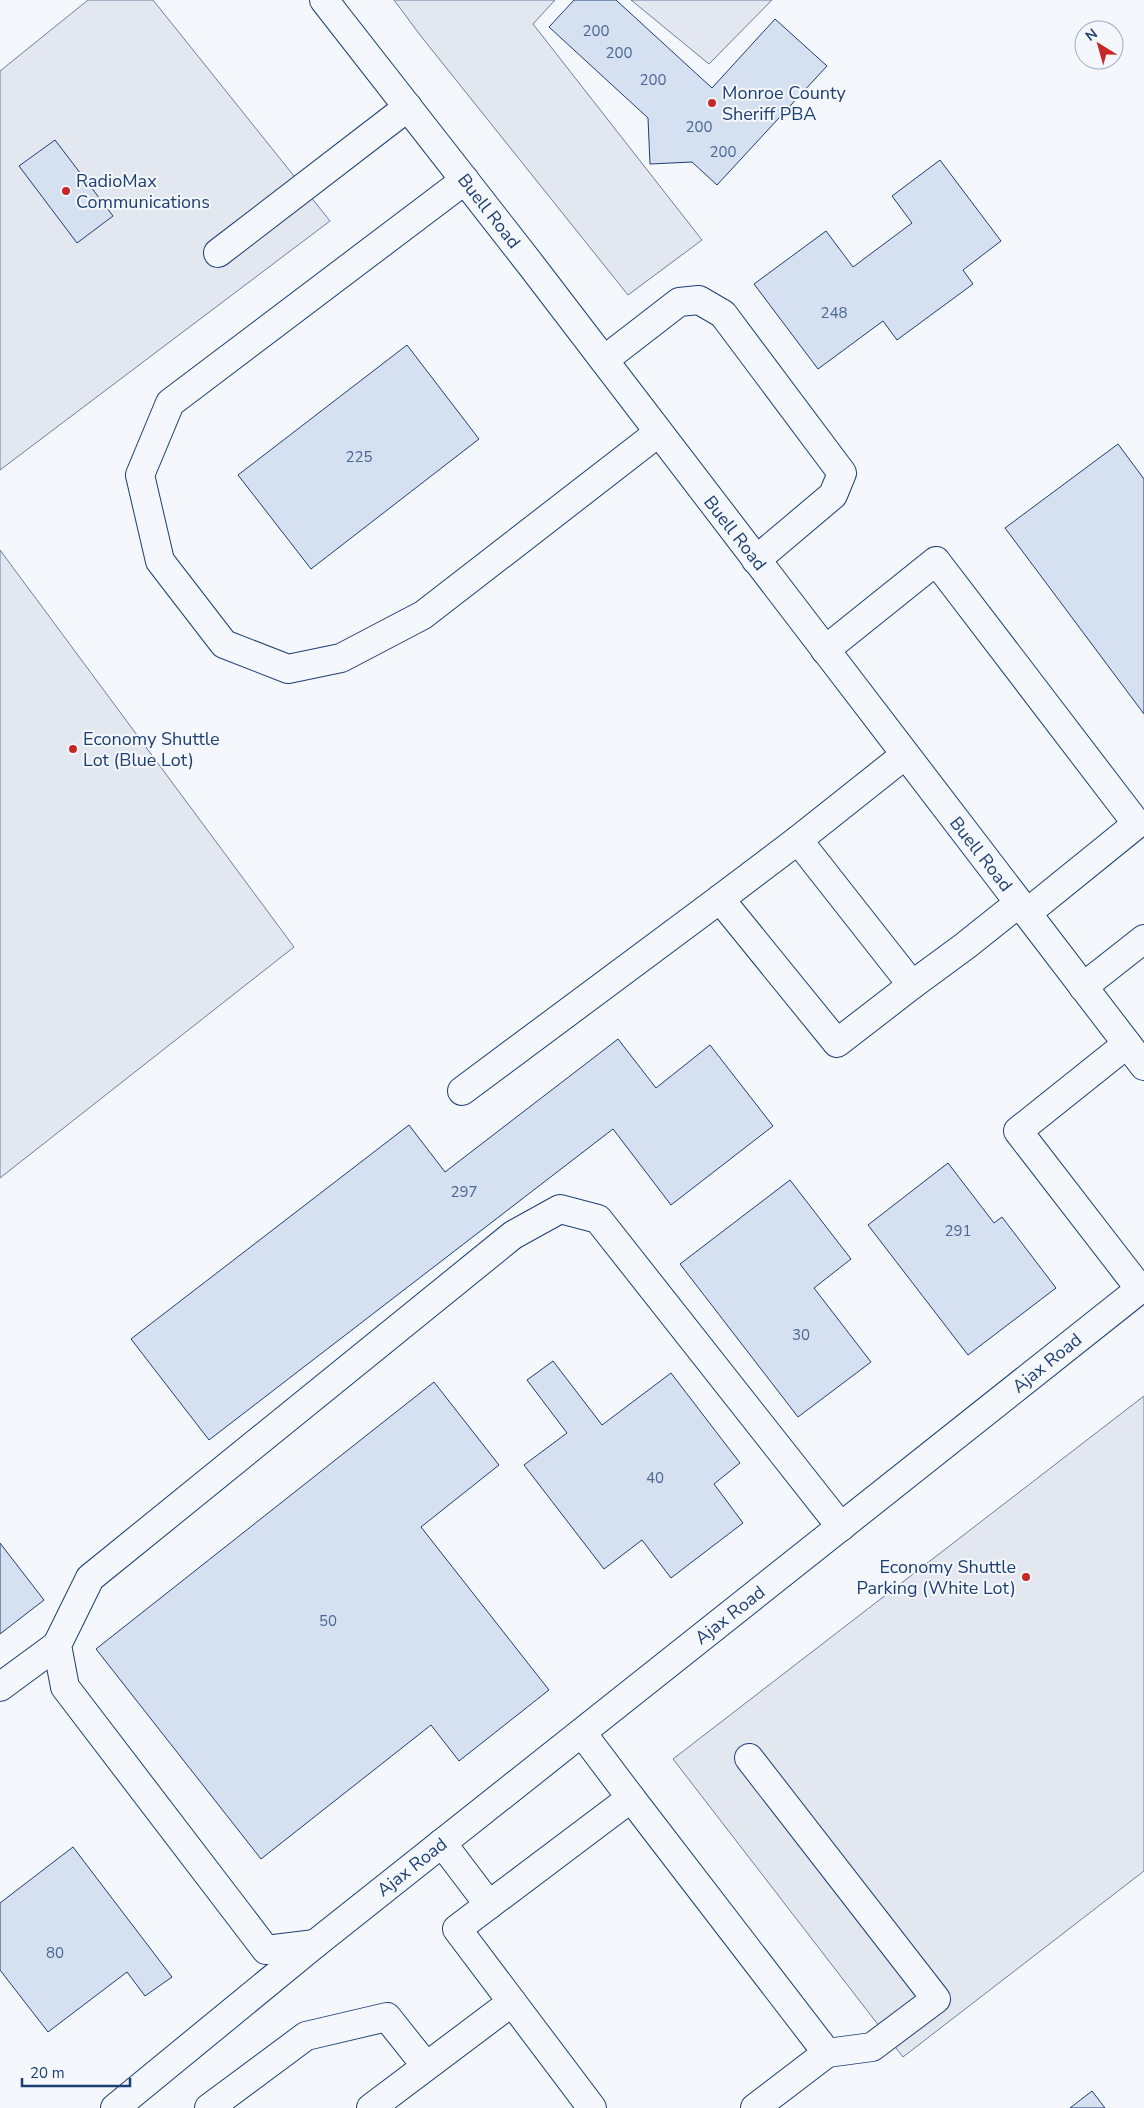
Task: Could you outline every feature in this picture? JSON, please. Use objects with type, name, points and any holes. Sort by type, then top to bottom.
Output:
[{"type":"street","name":"Buell Road","points":[[324,0],[604,360],[658,434],[1144,1066]]},
{"type":"street","points":[[218,253],[408,107]]},
{"type":"street","points":[[465,180],[170,403],[140,475],[160,561],[224,644],[288,669],[340,658],[423,614],[658,434]]},
{"type":"street","points":[[604,360],[679,302],[699,300],[723,314],[842,473],[833,495],[756,560]]},
{"type":"street","points":[[720,899],[837,1043],[912,985],[1023,908],[1137,824],[936,561],[825,650]]},
{"type":"street","points":[[462,1091],[798,840],[905,755]]},
{"type":"street","points":[[798,840],[912,985]]},
{"type":"street","points":[[1083,987],[1144,940]]},
{"type":"street","points":[[1127,1044],[1018,1131],[1142,1287]]},
{"type":"street","points":[[0,1687],[58,1645],[90,1578],[513,1236],[560,1209],[598,1219],[841,1527]]},
{"type":"street","name":"Ajax Road","points":[[115,2108],[315,1944],[1142,1287]]},
{"type":"street","points":[[58,1645],[65,1687],[266,1950],[315,1944]]},
{"type":"street","points":[[582,1733],[828,2053]]},
{"type":"street","points":[[749,1758],[936,1998],[872,2047],[828,2053],[755,2108]]},
{"type":"street","points":[[592,2108],[457,1929],[631,1798]]},
{"type":"street","points":[[442,1843],[489,1905]]},
{"type":"street","points":[[371,2108],[512,2002]]},
{"type":"street","points":[[209,2108],[306,2036],[387,2017],[426,2066]]},
{"type":"shaded area","points":[[88,0],[153,0],[330,221],[0,470],[0,71]]},
{"type":"shaded area","points":[[394,0],[555,0],[533,24],[702,240],[628,295]]},
{"type":"shaded area","points":[[631,0],[772,0],[709,64]]},
{"type":"shaded area","name":"Economy Shuttle Lot (Blue Lot)","points":[[0,550],[294,947],[0,1178]]},
{"type":"shaded area","name":"Economy Shuttle Parking (White Lot)","points":[[1144,1396],[1144,1871],[903,2057],[673,1759]]},
{"type":"building","name":"Monroe County Sheriff PBA","points":[[574,0],[616,0],[712,88],[775,19],[827,66],[717,185],[692,162],[650,164],[648,118],[549,27]]},
{"type":"building","name":"RadioMax Communications","points":[[55,140],[113,216],[77,243],[19,166]]},
{"type":"building","points":[[940,160],[1001,241],[963,270],[973,284],[897,340],[883,321],[818,369],[754,284],[826,231],[853,267],[912,223],[892,196]]},
{"type":"building","points":[[407,345],[479,439],[311,569],[238,475]]},
{"type":"building","points":[[1118,444],[1144,479],[1144,714],[1005,528]]},
{"type":"building","points":[[618,1039],[656,1088],[710,1045],[773,1126],[671,1205],[613,1129],[209,1440],[131,1339],[409,1125],[445,1172]]},
{"type":"building","points":[[948,1163],[994,1223],[1002,1217],[1056,1288],[968,1355],[868,1225]]},
{"type":"building","points":[[790,1180],[851,1259],[814,1288],[871,1362],[798,1417],[680,1264]]},
{"type":"building","points":[[553,1361],[602,1425],[671,1373],[740,1463],[714,1484],[743,1523],[671,1578],[642,1540],[604,1569],[524,1465],[567,1433],[527,1380]]},
{"type":"building","points":[[434,1382],[499,1465],[421,1527],[549,1690],[459,1761],[431,1725],[261,1859],[96,1649]]},
{"type":"building","points":[[0,1543],[44,1600],[0,1634]]},
{"type":"building","points":[[73,1847],[172,1977],[145,1996],[127,1972],[48,2032],[0,1970],[0,1903]]},
{"type":"building","points":[[1092,2091],[1105,2108],[1070,2108]]},
{"type":"place","name":"Monroe County Sheriff PBA","points":[[712,103]]},
{"type":"place","name":"RadioMax Communications","points":[[66,191]]},
{"type":"place","name":"Economy Shuttle Lot (Blue Lot)","points":[[73,749]]},
{"type":"place","name":"Economy Shuttle Parking (White Lot)","points":[[1026,1577]]}]
